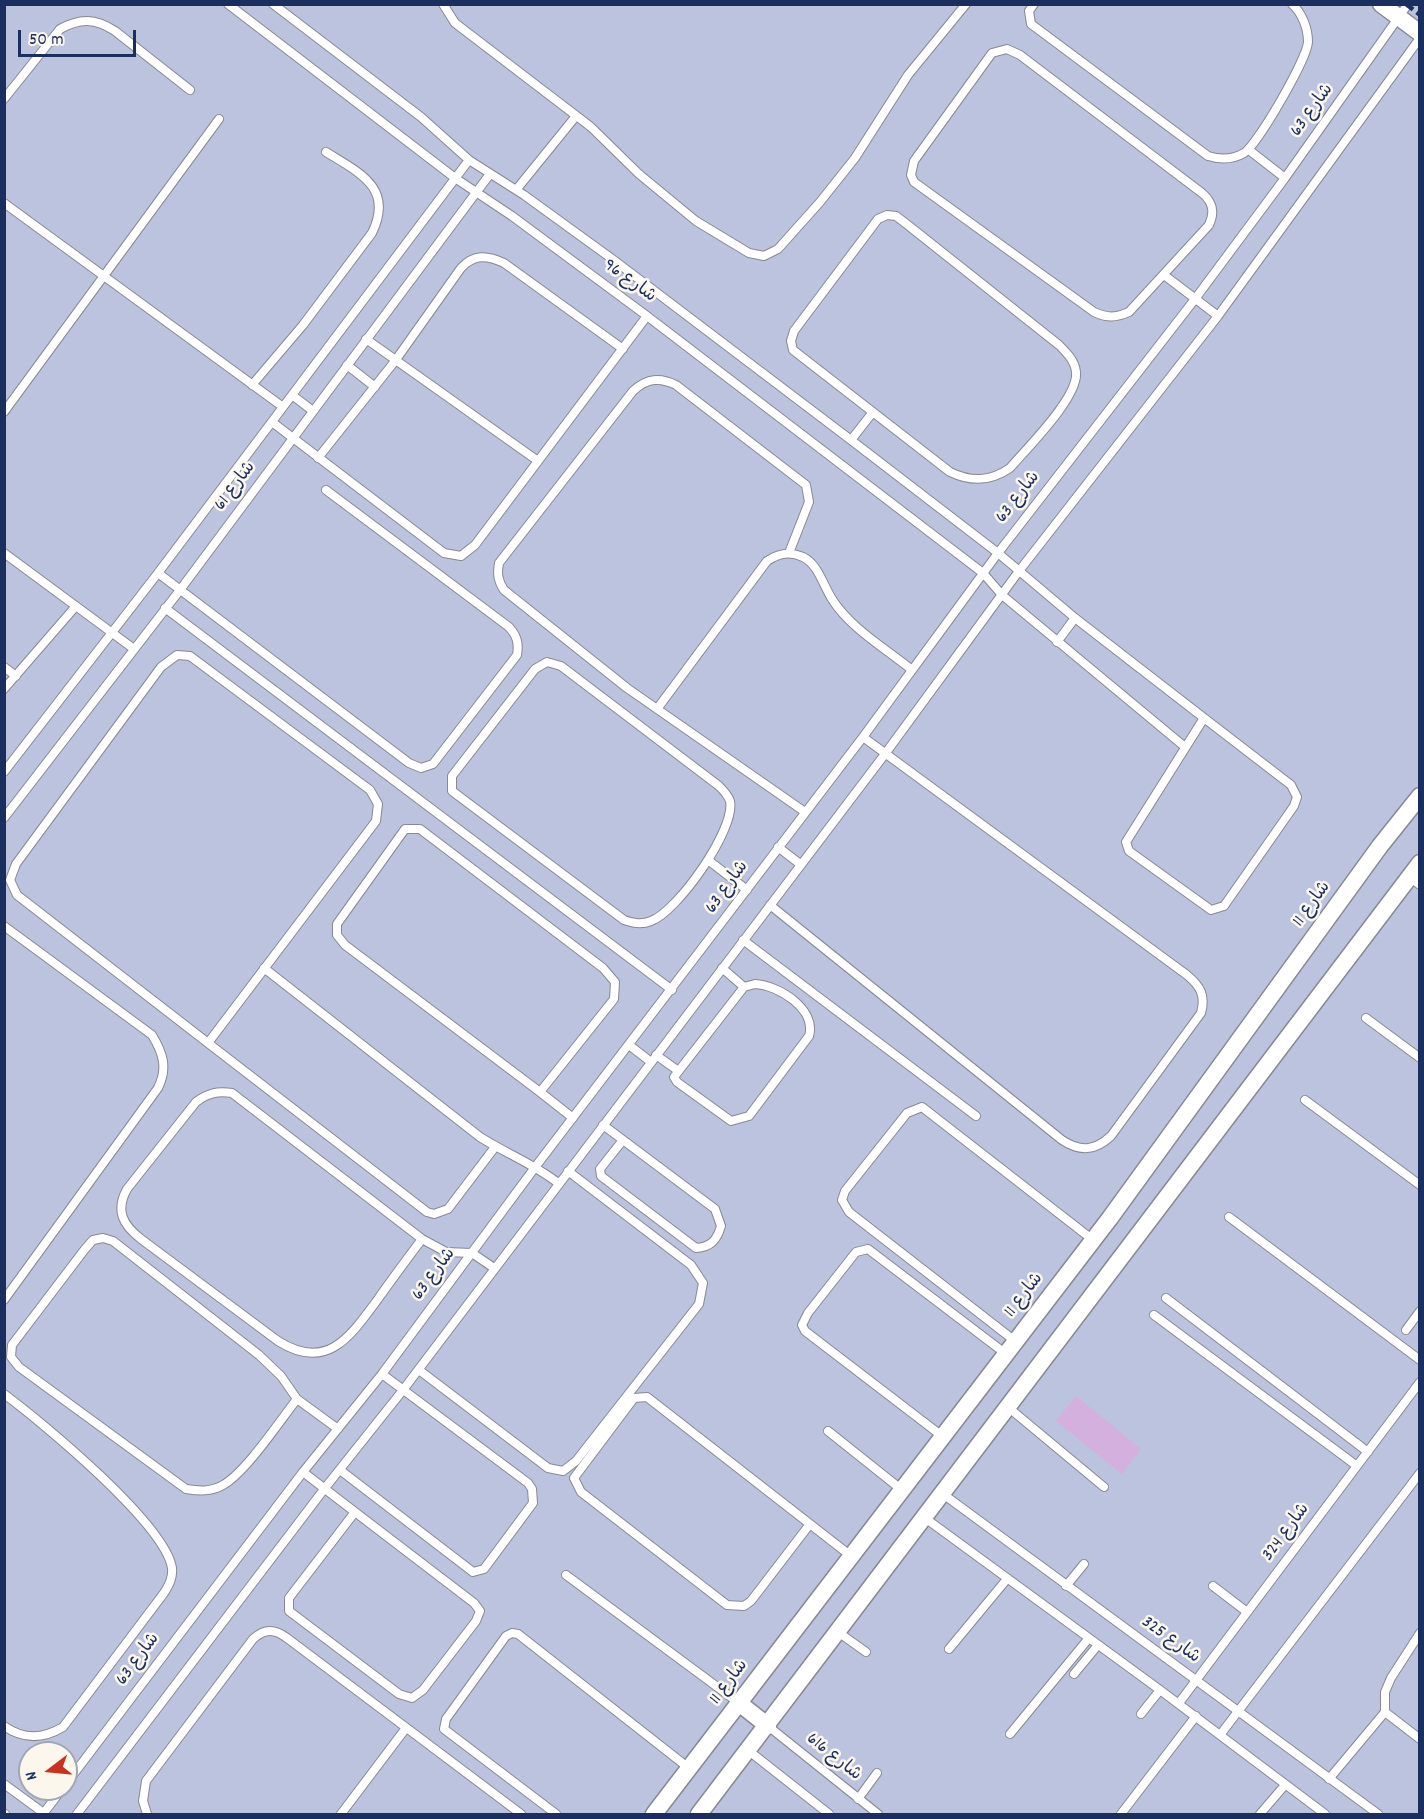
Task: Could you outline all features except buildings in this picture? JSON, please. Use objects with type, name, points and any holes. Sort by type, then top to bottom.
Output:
[{"type":"street","points":[[1381,4],[1404,11],[1419,33]]},
{"type":"street","name":"شارع 11","points":[[654,1815],[1093,1240],[1380,846],[1419,796]]},
{"type":"street","points":[[699,1815],[1414,881],[1419,863]]},
{"type":"street","points":[[739,1703],[768,1726]]},
{"type":"lane","name":"شارع 96","points":[[228,4],[455,178],[647,316],[983,573],[1002,595],[1185,747],[1128,836],[1126,845],[1129,851],[1207,909],[1224,906],[1294,806],[1297,797],[1291,785],[1075,618],[998,553],[851,440],[615,261],[516,190],[469,160],[421,117],[273,4]]},
{"type":"lane","points":[[443,4],[455,23],[576,116],[696,221],[742,249],[764,256],[778,249],[827,193],[855,158],[908,75],[966,4]]},
{"type":"lane","points":[[1034,4],[1029,11],[1031,24],[1208,156],[1229,159],[1249,150],[1271,116],[1305,53],[1307,29],[1303,18],[1292,4]]},
{"type":"lane","name":"شارع 63","points":[[78,1768],[303,1472],[382,1374],[536,1166],[863,737],[998,553],[1195,299],[1404,11]]},
{"type":"lane","points":[[4,99],[60,29],[73,22],[88,20],[102,23],[115,31],[190,90]]},
{"type":"lane","points":[[77,1815],[324,1488],[403,1390],[885,754],[1019,571],[1218,316],[1419,38]]},
{"type":"lane","points":[[1006,49],[1020,55],[1207,198],[1213,211],[1209,225],[1164,275],[1129,312],[1117,317],[1105,317],[1083,305],[914,182],[911,175],[914,161],[992,53],[1006,49]]},
{"type":"lane","points":[[516,190],[576,116]]},
{"type":"lane","points":[[4,412],[219,119]]},
{"type":"lane","points":[[1249,150],[1285,178]]},
{"type":"lane","points":[[252,385],[310,316],[372,233],[378,220],[380,207],[369,181],[326,152]]},
{"type":"lane","name":"شارع 61","points":[[4,772],[158,573],[469,160]]},
{"type":"lane","name":"شارع 61","points":[[4,818],[180,590],[490,174]]},
{"type":"lane","points":[[4,203],[283,407]]},
{"type":"lane","points":[[886,215],[896,216],[904,222],[1059,345],[1073,362],[1076,372],[1073,392],[1010,468],[991,478],[970,479],[950,472],[873,412],[800,357],[793,350],[791,340],[794,331],[878,219],[886,215]]},
{"type":"lane","points":[[318,458],[395,361],[467,262],[485,256],[504,263],[623,349]]},
{"type":"lane","points":[[1164,275],[1218,316]]},
{"type":"lane","points":[[272,422],[444,553],[455,557],[471,550],[647,316]]},
{"type":"lane","points":[[366,339],[538,461]]},
{"type":"lane","points":[[347,365],[375,387]]},
{"type":"lane","points":[[789,553],[809,502],[806,485],[800,478],[676,385],[658,379],[640,384],[505,555],[497,573],[504,590],[657,709],[805,812]]},
{"type":"lane","points":[[292,395],[313,411]]},
{"type":"lane","points":[[851,440],[873,412]]},
{"type":"lane","points":[[158,573],[409,763],[421,768],[433,764],[517,655],[519,645],[516,634],[326,490]]},
{"type":"lane","points":[[4,553],[134,649]]},
{"type":"lane","points":[[657,709],[767,561],[778,554],[789,553],[804,557],[815,568],[842,615],[912,670]]},
{"type":"lane","points":[[4,689],[76,606]]},
{"type":"lane","points":[[165,609],[672,990]]},
{"type":"lane","points":[[1057,642],[1075,618]]},
{"type":"lane","points":[[208,1043],[376,821],[378,804],[370,790],[190,656],[177,655],[165,662],[154,676],[16,864],[10,880],[12,888],[24,901],[208,1043],[427,1212],[434,1214],[448,1209],[495,1147]]},
{"type":"lane","points":[[547,662],[555,662],[726,793],[730,802],[726,825],[708,860],[660,917],[642,923],[633,923],[624,920],[458,797],[452,791],[452,776],[535,669],[547,662]]},
{"type":"lane","points":[[4,667],[16,676]]},
{"type":"lane","points":[[1185,747],[1204,718]]},
{"type":"lane","points":[[770,905],[1071,1146],[1093,1148],[1111,1136],[1201,1013],[1203,996],[1200,988],[1187,975],[863,737]]},
{"type":"lane","points":[[540,1092],[614,999],[615,982],[603,968],[420,829],[405,829],[340,918],[337,924],[337,935],[345,945],[573,1118]]},
{"type":"lane","points":[[778,847],[800,864]]},
{"type":"lane","points":[[708,860],[747,890]]},
{"type":"lane","points":[[4,926],[152,1035],[160,1047],[164,1061],[164,1076],[158,1088],[4,1300]]},
{"type":"lane","points":[[743,940],[976,1116]]},
{"type":"lane","points":[[264,968],[495,1147],[513,1158],[536,1166],[558,1183]]},
{"type":"lane","points":[[722,969],[744,987],[765,985],[775,989],[805,1012],[811,1028],[803,1044],[749,1116],[738,1121],[725,1119],[677,1082],[674,1077],[677,1070],[744,987]]},
{"type":"lane","points":[[1366,1018],[1419,1058]]},
{"type":"lane","points":[[629,1045],[677,1070]]},
{"type":"lane","points":[[422,1239],[344,1342],[317,1353],[303,1352],[278,1341],[131,1231],[120,1211],[122,1199],[196,1102],[213,1093],[232,1093],[422,1239],[446,1252],[472,1253],[494,1268]]},
{"type":"lane","points":[[1305,1100],[1419,1185]]},
{"type":"lane","points":[[1011,1347],[849,1212],[842,1200],[845,1191],[908,1113],[922,1107],[1093,1240]]},
{"type":"lane","points":[[603,1125],[623,1140],[715,1209],[721,1226],[713,1243],[705,1248],[696,1248],[601,1176],[600,1169],[623,1140]]},
{"type":"lane","points":[[418,1370],[548,1468],[564,1470],[576,1461],[699,1304],[703,1283],[691,1265],[568,1171]]},
{"type":"lane","points":[[1229,1217],[1419,1360]]},
{"type":"lane","points":[[297,1399],[231,1480],[210,1490],[186,1489],[19,1367],[11,1358],[10,1351],[90,1244],[103,1238],[113,1242],[260,1354],[281,1376],[297,1399],[338,1428]]},
{"type":"lane","points":[[942,1436],[804,1331],[802,1324],[808,1313],[856,1252],[868,1249],[1011,1347]]},
{"type":"lane","points":[[1166,1298],[1368,1452]]},
{"type":"lane","points":[[1406,1330],[1419,1311]]},
{"type":"lane","points":[[1154,1314],[1357,1466]]},
{"type":"lane","points":[[339,1470],[466,1569],[477,1572],[484,1569],[533,1503],[532,1489],[523,1479],[382,1374]]},
{"type":"lane","name":"شارع 324","points":[[1179,1703],[1419,1382]]},
{"type":"lane","points":[[4,1394],[88,1463],[125,1501],[165,1549],[172,1567],[172,1577],[164,1593],[63,1727],[38,1737],[25,1736],[4,1726]]},
{"type":"lane","points":[[810,1524],[750,1601],[735,1607],[728,1605],[581,1492],[574,1478],[629,1403],[640,1395],[653,1401],[852,1556]]},
{"type":"lane","points":[[1009,1408],[1104,1487]]},
{"type":"lane","points":[[828,1431],[902,1490]]},
{"type":"lane","points":[[303,1472],[474,1603],[480,1611],[476,1621],[423,1690],[412,1698],[405,1698],[389,1687],[295,1616],[287,1605],[293,1592],[355,1512]]},
{"type":"lane","points":[[1220,1735],[1419,1473]]},
{"type":"lane","name":"شارع 325","points":[[943,1494],[1378,1815]]},
{"type":"lane","points":[[925,1518],[1179,1703],[1321,1813]]},
{"type":"lane","points":[[1066,1586],[1084,1563]]},
{"type":"lane","points":[[566,1575],[739,1703]]},
{"type":"lane","points":[[949,1649],[1007,1579]]},
{"type":"lane","points":[[1213,1586],[1247,1612]]},
{"type":"lane","points":[[147,1815],[143,1801],[146,1781],[261,1632],[270,1630],[280,1633],[521,1815]]},
{"type":"lane","points":[[838,1632],[866,1652]]},
{"type":"lane","points":[[556,1815],[444,1729],[446,1719],[509,1634],[518,1634],[690,1770]]},
{"type":"lane","points":[[1329,1779],[1385,1712],[1385,1692],[1390,1678],[1419,1634]]},
{"type":"lane","points":[[1010,1734],[1089,1638]]},
{"type":"lane","points":[[1074,1674],[1098,1645]]},
{"type":"lane","points":[[1141,1714],[1160,1689]]},
{"type":"lane","points":[[1385,1712],[1419,1738]]},
{"type":"lane","points":[[1121,1815],[1196,1716]]},
{"type":"lane","name":"شارع 616","points":[[768,1726],[878,1815]]},
{"type":"lane","points":[[341,1815],[406,1728]]},
{"type":"lane","points":[[749,1751],[825,1813]]},
{"type":"lane","points":[[858,1799],[877,1773]]},
{"type":"lane","points":[[4,1784],[44,1814],[53,1801]]},
{"type":"lane","points":[[1260,1815],[1285,1785]]},
{"type":"shaded area","points":[[5,5],[1419,5],[1419,1814],[5,1814]]},
{"type":"railway","points":[[1406,4],[1420,15]]}]
